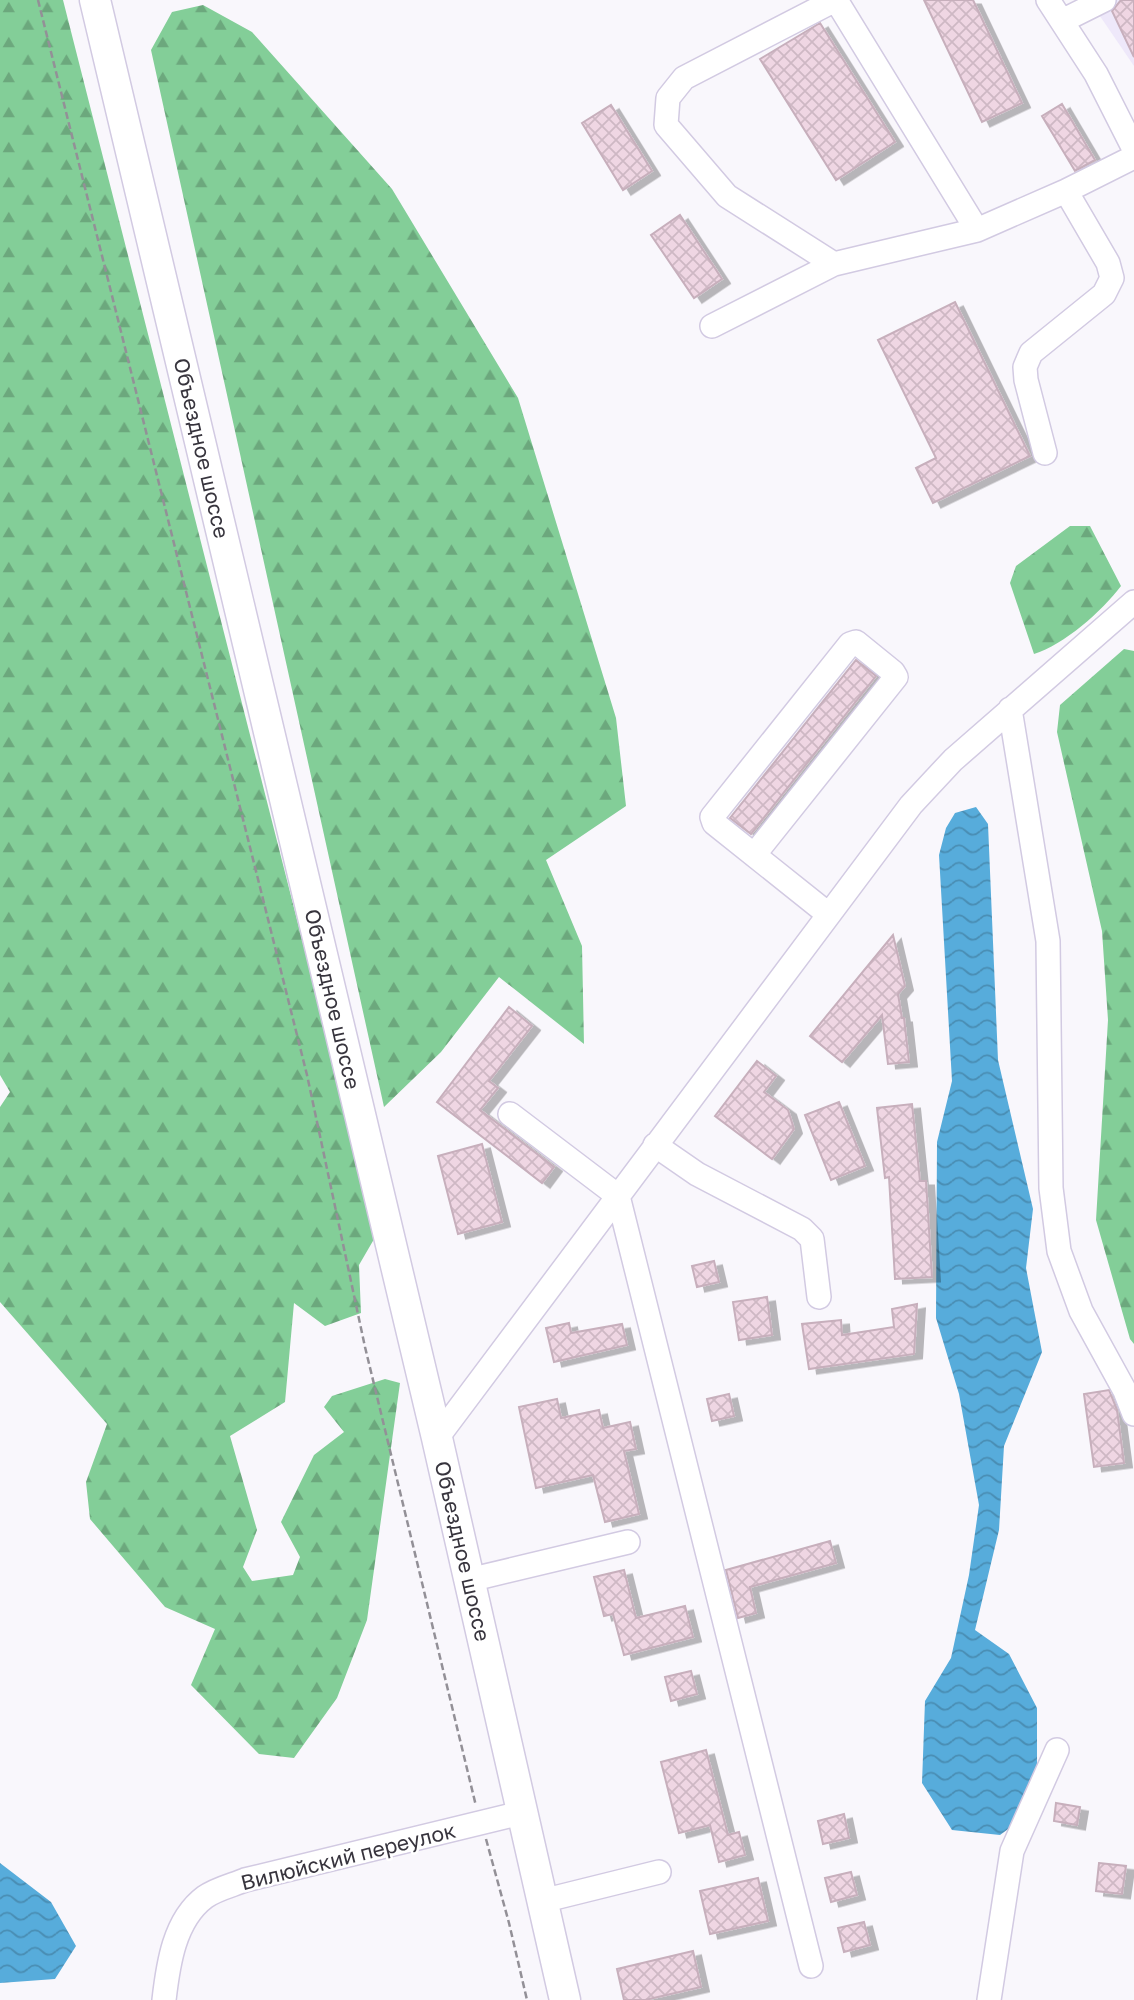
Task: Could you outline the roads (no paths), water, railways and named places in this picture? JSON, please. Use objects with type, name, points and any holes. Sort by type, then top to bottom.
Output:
[{"type":"main road","name":"Объездное шоссе","points":[[95,0],[438,1438],[565,2000]]},
{"type":"street","points":[[834,264],[727,196],[666,125],[667,98],[684,78],[835,0],[977,230]]},
{"type":"street","points":[[1048,0],[1096,74],[1134,149]]},
{"type":"street","points":[[1062,21],[1104,0]]},
{"type":"street","points":[[712,326],[834,264],[977,230],[1066,191],[1134,156]]},
{"type":"street","points":[[1045,453],[1025,367],[1031,353],[1104,295],[1112,278],[1108,263],[1066,191]]},
{"type":"street","points":[[438,1438],[911,805],[953,760],[1134,602]]},
{"type":"street","points":[[754,855],[895,677],[893,672],[856,642],[850,644],[712,817],[714,823],[754,855],[828,914]]},
{"type":"street","points":[[1010,709],[1048,941],[1051,1188],[1059,1251],[1081,1311],[1125,1391],[1134,1414]]},
{"type":"street","points":[[510,1114],[618,1196],[811,1966]]},
{"type":"street","points":[[655,1145],[697,1174],[802,1230],[812,1239],[819,1297]]},
{"type":"street","points":[[469,1580],[628,1542]]},
{"type":"street","points":[[989,2000],[1012,1851],[1057,1750]]},
{"type":"street","name":"Вилюйский переулок","points":[[164,2000],[169,1960],[184,1920],[205,1897],[245,1880],[521,1813]]},
{"type":"street","points":[[542,1901],[659,1872]]},
{"type":"water","points":[[976,807],[988,824],[998,1060],[1033,1209],[1026,1268],[1042,1352],[1004,1446],[999,1530],[975,1630],[1009,1654],[1037,1708],[1037,1770],[1015,1824],[1000,1835],[952,1830],[922,1783],[925,1701],[951,1658],[969,1575],[979,1505],[959,1394],[936,1318],[937,1142],[952,1081],[939,855],[946,828],[955,813]]},
{"type":"water","points":[[0,1863],[51,1902],[76,1946],[55,1979],[0,1983]]}]
